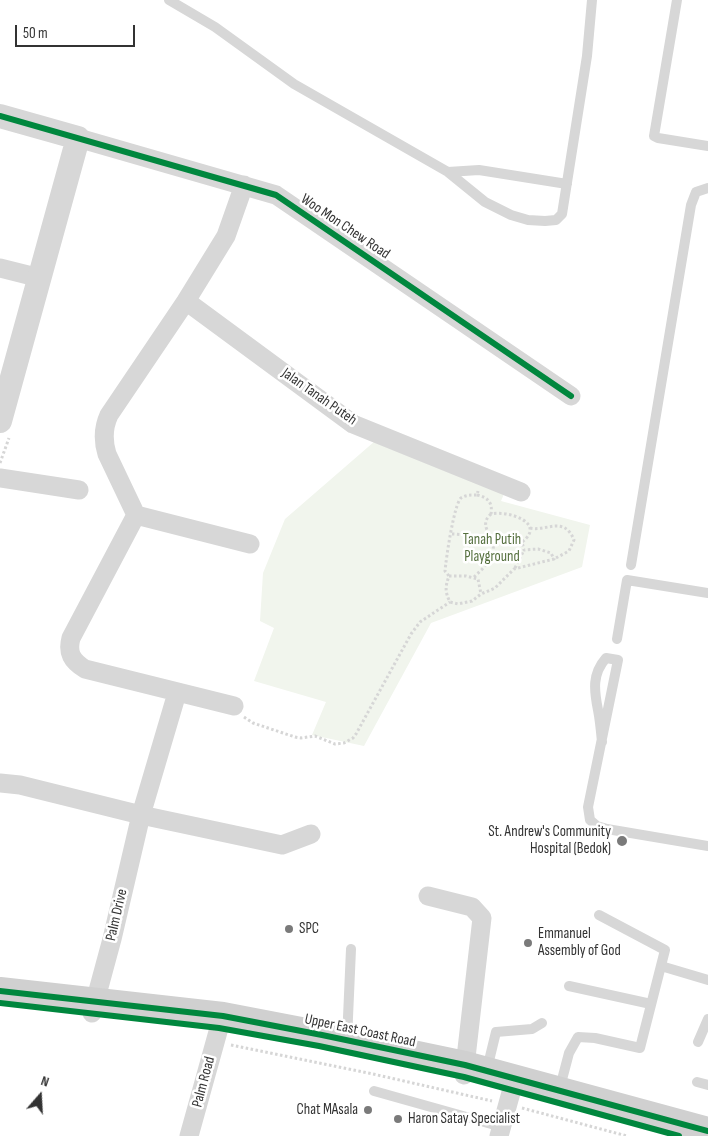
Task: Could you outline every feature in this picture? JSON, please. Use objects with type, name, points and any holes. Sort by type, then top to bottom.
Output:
[{"type":"main road","name":"Upper East Coast Road","points":[[0,991],[93,1008],[225,1037],[319,1046],[472,1071]]},
{"type":"main road","name":"Upper East Coast Road","points":[[0,1003],[223,1016],[347,1040],[472,1071],[512,1091],[557,1096],[637,1125],[679,1136]]},
{"type":"main road","name":"Upper East Coast Road","points":[[637,1125],[708,1131]]},
{"type":"street","points":[[0,116],[78,138],[2,411]]},
{"type":"street","name":"Woo Mon Chew Road","points":[[78,138],[276,195],[571,396]]},
{"type":"street","points":[[136,515],[104,444],[106,422],[186,301],[226,236],[244,186]]},
{"type":"street","points":[[0,268],[40,278]]},
{"type":"street","name":"Jalan Tanah Puteh","points":[[186,301],[353,424],[521,492]]},
{"type":"street","points":[[0,478],[79,490]]},
{"type":"street","points":[[136,515],[250,544]]},
{"type":"street","points":[[136,515],[71,638],[68,648],[70,656],[85,669],[234,706]]},
{"type":"street","name":"Palm Drive","points":[[93,1008],[112,939],[141,816],[177,693]]},
{"type":"street","points":[[0,783],[20,785],[141,816],[282,846],[310,834]]},
{"type":"street","points":[[428,896],[472,907],[482,918],[472,1071]]},
{"type":"street","name":"Palm Road","points":[[189,1136],[225,1037]]},
{"type":"street","points":[[500,1132],[512,1091]]},
{"type":"lane","points":[[169,0],[215,28],[294,84],[448,172],[485,202],[510,215],[528,220],[545,221],[556,220],[562,214],[586,56],[592,0]]},
{"type":"lane","points":[[677,0],[654,136],[708,146]]},
{"type":"lane","points":[[448,172],[479,170],[567,184]]},
{"type":"lane","points":[[631,565],[691,205],[696,192],[708,188]]},
{"type":"lane","points":[[617,639],[627,580],[708,592]]},
{"type":"lane","points":[[602,742],[595,698],[599,666],[606,658],[618,660],[602,742],[588,807],[590,820],[597,826],[607,829],[708,846]]},
{"type":"lane","points":[[557,1096],[569,1053],[578,1037],[595,1038],[640,1048],[665,950],[599,915]]},
{"type":"lane","points":[[347,1040],[351,949]]},
{"type":"lane","points":[[661,966],[708,980]]},
{"type":"lane","points":[[569,986],[651,1004]]},
{"type":"lane","points":[[698,1042],[708,1019]]},
{"type":"lane","points":[[472,1071],[496,1032],[532,1029],[542,1023]]},
{"type":"lane","points":[[697,1082],[708,1084]]},
{"type":"lane","points":[[374,1091],[500,1132]]},
{"type":"path","points":[[476,495],[483,476]]},
{"type":"path","points":[[481,594],[478,579],[474,577],[449,576],[445,571],[447,554],[457,506],[461,499],[467,495],[484,497],[492,507],[491,514]]},
{"type":"path","points":[[474,577],[491,557],[493,542],[485,523],[486,518],[491,514],[498,512],[515,515],[530,528],[539,529],[550,525],[558,525],[572,534],[574,540],[569,551],[554,559],[514,569]]},
{"type":"path","points":[[452,534],[480,537],[489,535],[504,542],[522,542],[529,537],[530,528]]},
{"type":"path","points":[[234,706],[239,709],[246,719],[253,723],[298,737],[315,736],[335,744],[344,743],[353,738],[411,634],[420,622],[450,602],[458,604],[472,601],[481,594],[495,588],[514,569],[524,550],[522,542]]},
{"type":"path","points":[[524,550],[538,550],[551,553],[554,559]]},
{"type":"path","points":[[449,576],[445,587],[450,602]]},
{"type":"path","points":[[225,1037],[373,1074],[512,1091],[637,1125]]},
{"type":"green space","name":"Tanah Putih Playground","points":[[375,441],[504,494],[501,501],[590,525],[582,567],[431,623],[364,746],[312,735],[326,702],[254,681],[274,628],[260,621],[263,573],[285,519]]},
{"type":"cycle path","points":[[0,116],[276,195],[571,396]]},
{"type":"cycle path","points":[[0,991],[223,1016],[322,1035],[465,1065],[708,1131]]},
{"type":"cycle path","points":[[0,1003],[219,1028],[319,1046],[464,1077],[679,1136]]},
{"type":"place","name":"St. Andrew's Community Hospital (Bedok)","points":[[622,841]]},
{"type":"place","name":"SPC","points":[[289,929]]},
{"type":"place","name":"Emmanuel Assembly of God","points":[[528,943]]},
{"type":"place","name":"Chat MAsala","points":[[368,1110]]},
{"type":"place","name":"Haron Satay Specialist","points":[[398,1119]]}]
